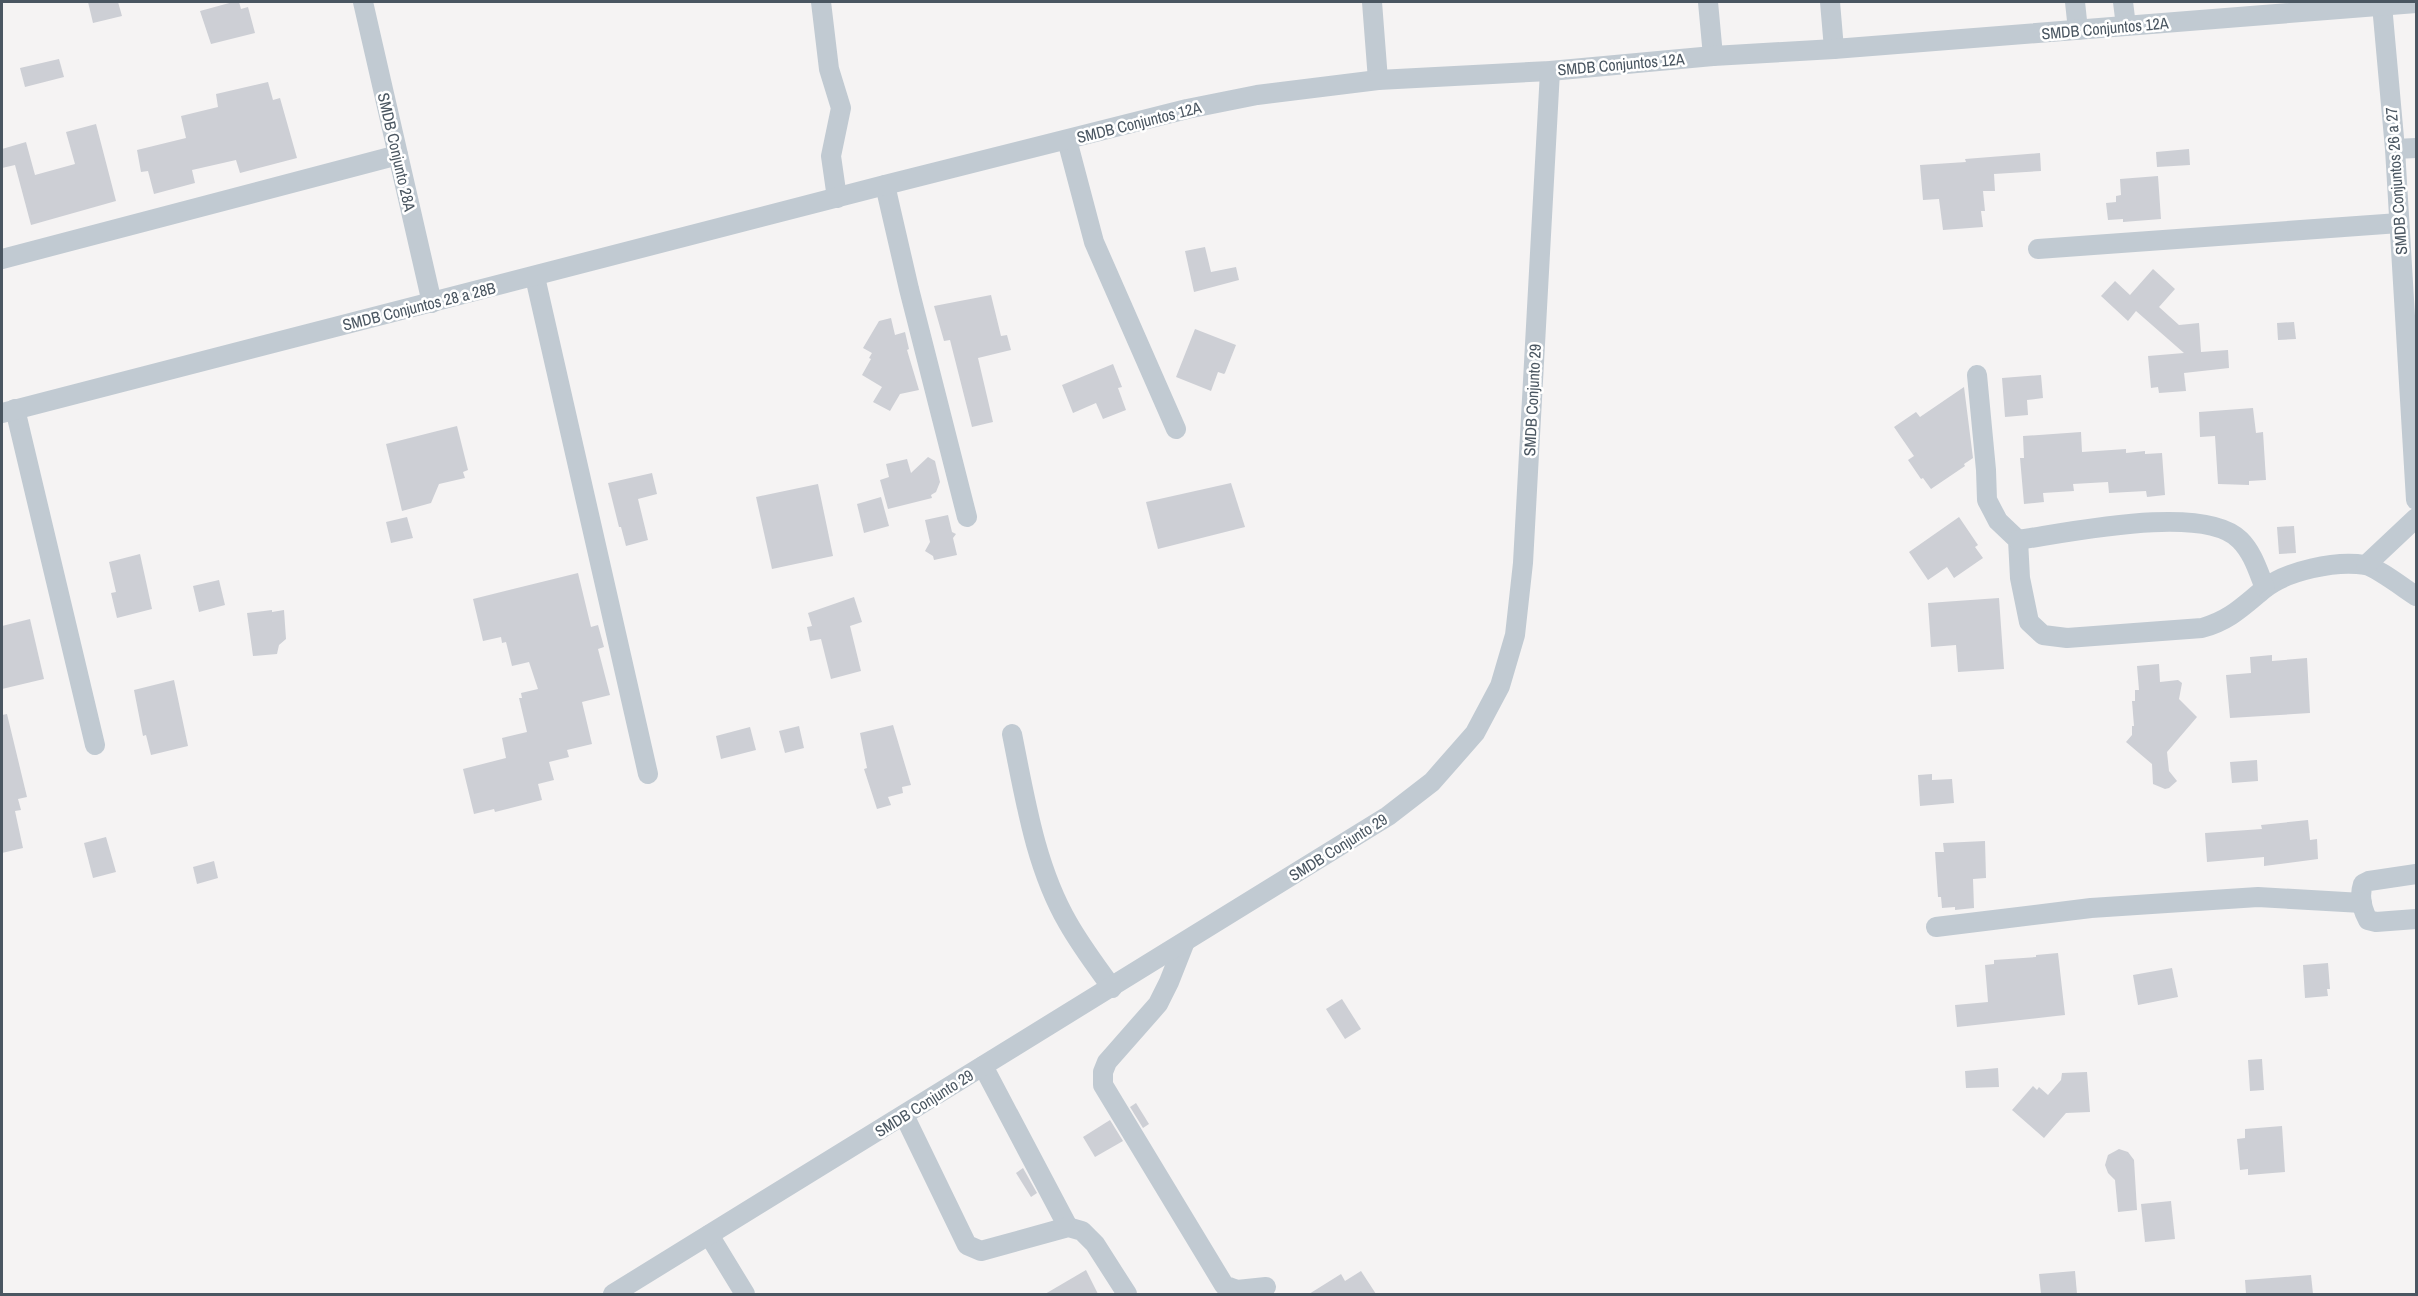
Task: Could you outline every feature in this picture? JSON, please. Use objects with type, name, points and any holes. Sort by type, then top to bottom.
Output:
[{"type":"street","name":"SMDB Conjunto 28A","points":[[363,2],[432,303]]},
{"type":"street","points":[[821,2],[829,69],[841,108],[831,156],[837,198]]},
{"type":"street","points":[[1372,2],[1378,80]]},
{"type":"street","points":[[1708,2],[1713,56]]},
{"type":"street","points":[[1830,2],[1834,49]]},
{"type":"street","points":[[2075,2],[2078,30]]},
{"type":"street","points":[[2123,2],[2126,26]]},
{"type":"street","name":"SMDB Conjuntos 12A","points":[[837,198],[1187,110],[1257,95],[1378,80],[1550,71],[1713,56],[1834,49],[2416,3]]},
{"type":"street","name":"SMDB Conjuntos 26 a 27","points":[[2382,5],[2412,365],[2416,500]]},
{"type":"street","name":"SMDB Conjunto 29","points":[[613,1294],[1184,944],[1388,816],[1432,782],[1475,734],[1500,686],[1515,635],[1523,563],[1550,71]]},
{"type":"street","points":[[1067,140],[1094,242],[1176,429]]},
{"type":"street","points":[[2395,150],[2416,148]]},
{"type":"street","points":[[2,259],[398,155]]},
{"type":"street","points":[[885,185],[967,517]]},
{"type":"street","name":"SMDB Conjuntos 28 a 28B","points":[[8,411],[837,198]]},
{"type":"street","points":[[2038,249],[2399,222]]},
{"type":"street","points":[[535,276],[648,774]]},
{"type":"street","points":[[1977,375],[1987,500],[1998,521],[2019,540],[2020,578],[2029,622],[2043,635],[2052,637],[2202,628],[2219,623],[2242,609],[2265,588],[2301,570],[2331,565],[2366,565],[2416,596]]},
{"type":"street","points":[[8,411],[95,746]]},
{"type":"street","points":[[2366,565],[2416,518]]},
{"type":"street","points":[[2019,540],[2173,521],[2202,523],[2239,538],[2253,556],[2265,588]]},
{"type":"street","points":[[1012,734],[1028,812],[1045,874],[1067,923],[1112,988]]},
{"type":"street","points":[[2416,874],[2365,883],[2361,889],[2366,917],[2371,921],[2416,919]]},
{"type":"street","points":[[1936,927],[2091,908],[2258,897],[2362,903]]},
{"type":"street","points":[[1184,944],[1158,1004],[1107,1062],[1103,1072],[1103,1085],[1224,1285],[1237,1290],[1266,1287]]},
{"type":"street","points":[[983,1066],[1068,1227]]},
{"type":"street","points":[[904,1115],[967,1245],[981,1251],[993,1250],[1068,1227],[1082,1231],[1095,1244],[1127,1294]]},
{"type":"street","points":[[709,1235],[745,1294]]},
{"type":"building","points":[[88,2],[118,2],[122,16],[93,23]]},
{"type":"building","points":[[239,2],[241,9],[248,7],[255,33],[211,44],[200,11]]},
{"type":"building","points":[[59,59],[64,77],[25,87],[20,68]]},
{"type":"building","points":[[268,82],[273,100],[280,98],[297,158],[240,173],[236,160],[192,170],[195,183],[154,194],[148,171],[141,172],[137,150],[186,138],[181,116],[218,107],[216,94]]},
{"type":"building","points":[[96,124],[116,201],[31,225],[15,165],[2,168],[2,149],[26,142],[35,175],[75,164],[66,132]]},
{"type":"building","points":[[2189,149],[2190,165],[2157,167],[2156,152]]},
{"type":"building","points":[[2040,153],[2041,171],[1994,174],[1995,191],[1983,191],[1985,211],[1981,211],[1983,227],[1943,230],[1939,199],[1923,200],[1920,165]]},
{"type":"building","points":[[2158,176],[2161,219],[2123,222],[2123,219],[2108,220],[2106,203],[2116,202],[2116,196],[2121,195],[2120,179]]},
{"type":"building","points":[[1205,247],[1211,272],[1236,267],[1239,280],[1194,292],[1185,251]]},
{"type":"building","points":[[2153,269],[2175,289],[2159,307],[2179,325],[2199,323],[2201,352],[2228,350],[2229,368],[2184,373],[2186,391],[2159,393],[2158,387],[2151,388],[2148,356],[2184,353],[2136,311],[2128,321],[2101,296],[2115,281],[2130,295]]},
{"type":"building","points":[[991,295],[1001,336],[1007,335],[1011,350],[978,358],[993,422],[972,427],[950,340],[944,341],[934,306]]},
{"type":"building","points":[[891,318],[895,335],[905,332],[909,349],[907,350],[919,390],[900,394],[890,411],[873,402],[882,387],[862,375],[872,353],[863,348],[879,321]]},
{"type":"building","points":[[2294,322],[2296,339],[2278,340],[2277,323]]},
{"type":"building","points":[[1195,329],[1236,345],[1225,373],[1218,372],[1211,391],[1176,377]]},
{"type":"building","points":[[1113,364],[1122,387],[1118,388],[1126,410],[1103,419],[1096,403],[1073,413],[1062,385]]},
{"type":"building","points":[[2041,375],[2043,398],[2027,400],[2028,415],[2005,417],[2002,378]]},
{"type":"building","points":[[1964,387],[1973,458],[1931,489],[1908,460],[1914,456],[1894,427],[1916,412],[1920,417]]},
{"type":"building","points":[[2253,408],[2256,433],[2263,432],[2266,480],[2249,481],[2249,485],[2218,484],[2215,436],[2200,437],[2199,412]]},
{"type":"building","points":[[457,426],[468,470],[463,472],[465,478],[439,484],[431,503],[402,511],[386,444]]},
{"type":"building","points":[[2081,432],[2082,452],[2126,449],[2126,453],[2145,451],[2145,454],[2162,453],[2165,495],[2147,497],[2146,491],[2109,493],[2108,482],[2073,484],[2074,491],[2043,493],[2044,502],[2024,504],[2020,458],[2024,458],[2023,436]]},
{"type":"building","points":[[928,457],[935,461],[940,482],[936,492],[931,495],[932,498],[888,509],[880,480],[889,477],[886,464],[907,459],[911,473]]},
{"type":"building","points":[[652,473],[657,494],[638,499],[648,540],[626,546],[608,483]]},
{"type":"building","points":[[1231,483],[1245,527],[1158,549],[1146,502]]},
{"type":"building","points":[[818,484],[833,556],[772,569],[756,497]]},
{"type":"building","points":[[881,497],[889,526],[864,533],[857,504]]},
{"type":"building","points":[[948,515],[952,532],[956,534],[953,538],[957,555],[934,560],[933,556],[925,551],[930,542],[925,520]]},
{"type":"building","points":[[407,517],[413,538],[391,543],[386,522]]},
{"type":"building","points":[[1959,517],[1978,545],[1975,547],[1983,558],[1954,578],[1947,567],[1928,580],[1909,552]]},
{"type":"building","points":[[2294,526],[2296,553],[2279,554],[2277,527]]},
{"type":"building","points":[[140,554],[152,609],[117,618],[111,593],[116,592],[109,562]]},
{"type":"building","points":[[578,573],[591,627],[598,625],[604,647],[598,649],[610,695],[582,702],[592,744],[567,750],[569,757],[549,762],[554,780],[538,784],[542,800],[495,812],[494,809],[474,814],[463,769],[506,758],[502,738],[527,732],[519,698],[522,698],[521,693],[538,689],[529,662],[512,666],[506,642],[502,643],[501,637],[483,641],[473,599]]},
{"type":"building","points":[[219,580],[225,605],[199,612],[193,586]]},
{"type":"building","points":[[854,597],[862,622],[850,626],[861,671],[831,679],[821,639],[810,641],[807,627],[812,626],[808,613]]},
{"type":"building","points":[[1999,598],[2004,669],[1958,672],[1956,645],[1931,647],[1928,603]]},
{"type":"building","points":[[272,610],[272,612],[284,610],[286,639],[279,645],[277,654],[253,656],[247,613]]},
{"type":"building","points":[[30,619],[44,679],[2,689],[2,626]]},
{"type":"building","points":[[2272,655],[2272,661],[2307,658],[2310,713],[2230,718],[2226,675],[2251,673],[2250,657]]},
{"type":"building","points":[[2159,664],[2160,682],[2178,680],[2182,683],[2179,699],[2197,717],[2167,752],[2169,771],[2177,781],[2165,789],[2153,784],[2152,764],[2126,742],[2132,735],[2132,726],[2134,726],[2132,701],[2135,701],[2135,690],[2139,690],[2137,666]]},
{"type":"building","points":[[174,680],[188,746],[151,755],[146,735],[143,736],[134,690]]},
{"type":"building","points":[[7,714],[27,797],[18,799],[21,810],[15,811],[23,848],[2,853],[2,715]]},
{"type":"building","points":[[893,725],[911,785],[902,787],[903,793],[888,797],[891,805],[877,809],[864,769],[867,768],[860,733]]},
{"type":"building","points":[[799,726],[804,748],[785,753],[779,731]]},
{"type":"building","points":[[750,727],[756,750],[721,759],[716,736]]},
{"type":"building","points":[[2257,760],[2258,781],[2232,783],[2230,762]]},
{"type":"building","points":[[1932,774],[1932,780],[1952,779],[1954,803],[1920,806],[1918,775]]},
{"type":"building","points":[[2308,820],[2310,840],[2317,839],[2318,859],[2264,866],[2264,857],[2207,862],[2205,833],[2262,829],[2261,825]]},
{"type":"building","points":[[106,837],[116,872],[93,878],[84,843]]},
{"type":"building","points":[[1985,841],[1986,878],[1973,879],[1974,908],[1955,910],[1955,907],[1942,908],[1941,897],[1938,897],[1935,852],[1944,852],[1943,843]]},
{"type":"building","points":[[214,861],[218,878],[197,884],[193,867]]},
{"type":"building","points":[[2058,953],[2065,1015],[1957,1027],[1955,1005],[1988,1002],[1985,965],[1994,964],[1994,960]]},
{"type":"building","points":[[2328,963],[2330,989],[2327,989],[2328,996],[2305,998],[2303,965]]},
{"type":"building","points":[[2172,968],[2178,997],[2138,1005],[2133,975]]},
{"type":"building","points":[[1342,999],[1361,1029],[1345,1039],[1326,1009]]},
{"type":"building","points":[[2262,1059],[2264,1090],[2250,1091],[2248,1060]]},
{"type":"building","points":[[1998,1068],[1999,1087],[1966,1088],[1965,1071]]},
{"type":"building","points":[[2087,1072],[2090,1112],[2066,1113],[2044,1138],[2012,1110],[2033,1086],[2037,1090],[2039,1087],[2048,1095],[2061,1080],[2062,1073]]},
{"type":"building","points":[[1136,1103],[1149,1124],[1143,1128],[1130,1107]]},
{"type":"building","points":[[1110,1120],[1123,1141],[1095,1157],[1083,1137]]},
{"type":"building","points":[[2282,1126],[2285,1172],[2248,1175],[2248,1169],[2240,1170],[2237,1139],[2245,1138],[2245,1129]]},
{"type":"building","points":[[2119,1149],[2128,1152],[2134,1160],[2137,1210],[2118,1212],[2115,1180],[2108,1173],[2105,1165],[2108,1155]]},
{"type":"building","points":[[1023,1168],[1037,1193],[1031,1197],[1016,1173]]},
{"type":"building","points":[[2171,1201],[2175,1239],[2145,1242],[2141,1204]]},
{"type":"building","points":[[1086,1270],[1098,1294],[1045,1294]]},
{"type":"building","points":[[1361,1271],[1376,1294],[1309,1294],[1341,1274],[1345,1281]]},
{"type":"building","points":[[2075,1271],[2077,1294],[2041,1294],[2039,1274]]},
{"type":"building","points":[[2311,1275],[2313,1294],[2246,1294],[2245,1280]]}]
